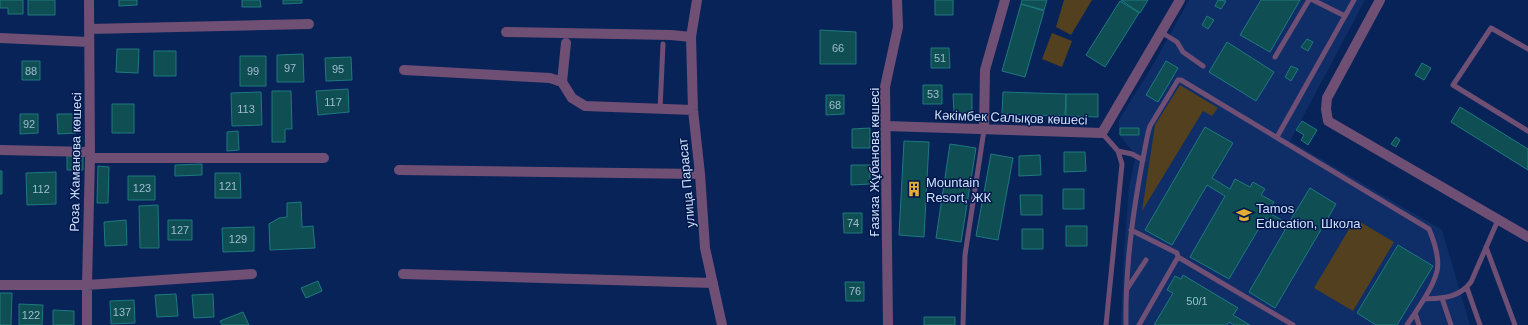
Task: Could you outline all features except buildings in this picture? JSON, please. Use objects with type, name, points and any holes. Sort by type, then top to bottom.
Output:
[{"type":"street","name":"Роза Жаманова көшесі","points":[[87,325],[90,155],[89,0]]},
{"type":"street","name":"улица Парасат","points":[[697,0],[691,37],[693,110],[700,174],[705,248],[722,325]]},
{"type":"street","name":"Ғазиза Жұбанова көшесі","points":[[888,325],[886,87],[898,27],[897,0]]},
{"type":"street","points":[[984,130],[985,70],[1006,0]]},
{"type":"street","name":"Кәкімбек Салықов көшесі","points":[[886,126],[1102,133],[1180,0]]},
{"type":"street","points":[[1380,0],[1327,98],[1326,109],[1328,121],[1528,237]]},
{"type":"street","points":[[89,29],[308,24]]},
{"type":"street","points":[[506,32],[671,35],[691,37]]},
{"type":"street","points":[[0,38],[89,42]]},
{"type":"street","points":[[566,43],[562,82],[572,98],[585,106],[693,110]]},
{"type":"street","points":[[404,70],[550,78],[562,82]]},
{"type":"street","points":[[0,150],[90,155],[324,158]]},
{"type":"street","points":[[399,170],[700,174]]},
{"type":"street","points":[[0,285],[87,285],[252,274]]},
{"type":"street","points":[[403,274],[713,283]]},
{"type":"lane","points":[[1275,57],[1309,0]]},
{"type":"lane","points":[[1313,0],[1345,16]]},
{"type":"lane","points":[[1277,137],[1354,0]]},
{"type":"lane","points":[[1528,49],[1491,28],[1453,85],[1528,131]]},
{"type":"lane","points":[[1161,32],[1177,42],[1183,52],[1203,66]]},
{"type":"lane","points":[[660,109],[663,44]]},
{"type":"lane","points":[[1126,325],[1127,267],[1131,230],[1150,126],[1178,80],[1181,80],[1429,229],[1436,246],[1437,271],[1424,299],[1407,325]]},
{"type":"lane","points":[[963,325],[964,255],[984,130]]},
{"type":"lane","points":[[1102,133],[1118,151],[1122,164],[1106,325]]},
{"type":"lane","points":[[1118,151],[1132,154],[1143,160]]},
{"type":"lane","points":[[1424,299],[1442,298],[1456,295],[1467,288],[1498,220]]},
{"type":"lane","points":[[1131,230],[1177,253],[1178,256],[1293,325]]},
{"type":"lane","points":[[1486,247],[1515,325]]},
{"type":"lane","points":[[1140,325],[1178,256]]},
{"type":"lane","points":[[1127,290],[1146,260]]},
{"type":"lane","points":[[1467,288],[1480,325]]},
{"type":"lane","points":[[1442,298],[1451,325]]},
{"type":"lane","points":[[1415,313],[1419,325]]},
{"type":"shaded area","points":[[1064,0],[1092,0],[1071,35],[1056,27]]},
{"type":"shaded area","points":[[1189,0],[1365,0],[1290,141],[1442,230],[1470,325],[1121,325],[1124,250],[1129,187],[1136,155],[1119,135],[1119,120],[1153,65]]},
{"type":"shaded area","points":[[1052,33],[1072,41],[1062,67],[1042,59]]},
{"type":"shaded area","points":[[1180,85],[1218,108],[1212,116],[1203,111],[1142,211],[1155,125]]},
{"type":"shaded area","points":[[1355,219],[1394,242],[1353,311],[1314,288]]},
{"type":"place","name":"Mountain Resort, ЖК","points":[[914,189]]},
{"type":"place","name":"Tamos Education, Школа","points":[[1244,215]]}]
